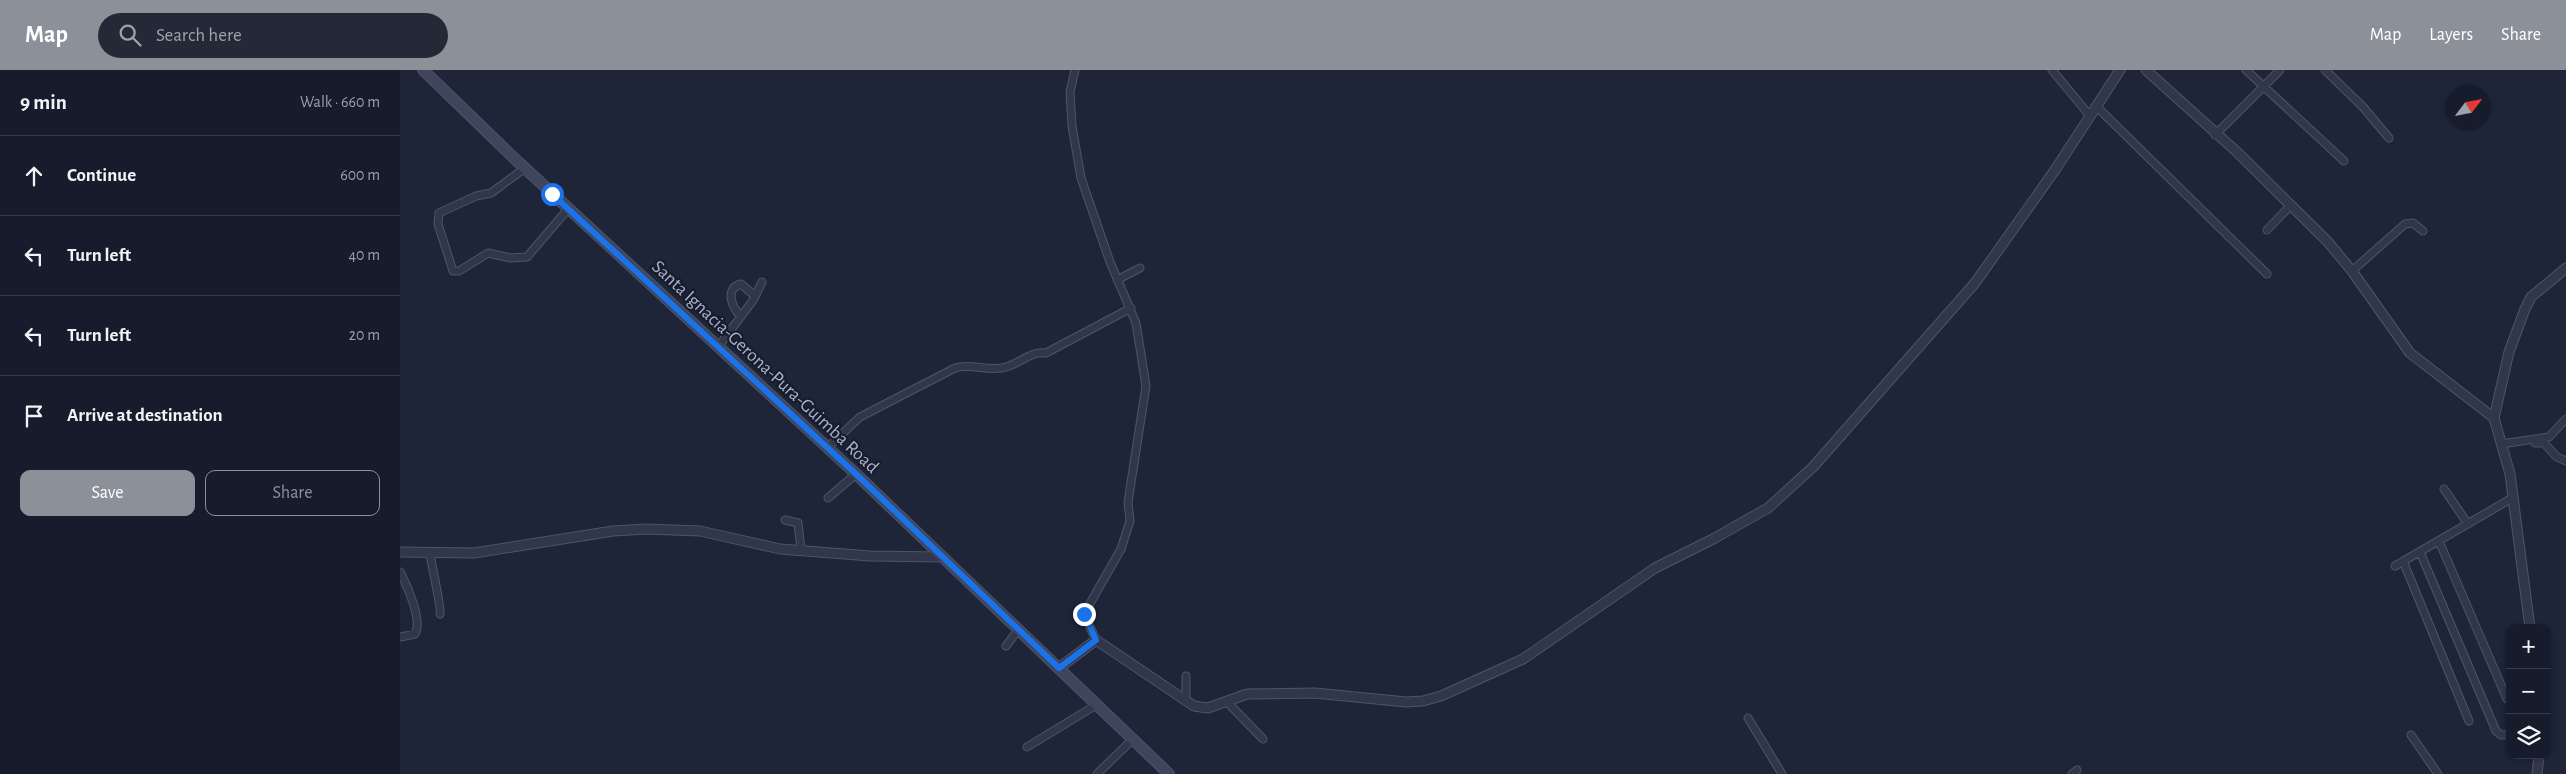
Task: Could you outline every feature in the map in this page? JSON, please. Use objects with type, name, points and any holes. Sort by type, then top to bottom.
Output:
[{"type":"main road","name":"Santa Ignacia-Gerona-Pura-Guimba Road","points":[[423,70],[568,209],[856,474],[1168,774]]},
{"type":"street","points":[[1075,70],[1070,92],[1072,126],[1081,178],[1118,280],[1136,323],[1146,386],[1136,439],[1128,502],[1130,521],[1121,549],[1084,614],[1096,640],[1186,701],[1202,708],[1228,703],[1247,694],[1315,693],[1406,702],[1423,701],[1441,696],[1523,659],[1654,568],[1713,540],[1768,508],[1813,467],[1976,283],[2120,70]]},
{"type":"street","points":[[2052,70],[2090,116]]},
{"type":"street","points":[[2146,70],[2292,205],[2352,270],[2410,353],[2494,418]]},
{"type":"street","points":[[2246,70],[2344,161]]},
{"type":"street","points":[[2216,135],[2280,70]]},
{"type":"street","points":[[2325,70],[2363,107],[2389,138]]},
{"type":"street","points":[[2096,106],[2267,274]]},
{"type":"street","points":[[525,168],[504,186],[491,193],[476,196],[439,213],[438,224],[453,271],[459,271],[488,253],[510,258],[527,257],[568,209]]},
{"type":"street","points":[[2267,230],[2292,205]]},
{"type":"street","points":[[2352,270],[2405,224],[2413,223],[2423,231]]},
{"type":"street","points":[[1118,280],[1140,268]]},
{"type":"street","points":[[2530,624],[2514,497],[2510,474],[2494,418],[2508,352],[2524,309],[2531,297],[2566,268]]},
{"type":"street","points":[[718,347],[755,296],[762,282]]},
{"type":"street","points":[[741,316],[732,306],[731,296],[735,288],[741,284],[755,296]]},
{"type":"street","points":[[828,448],[860,418],[955,368],[962,366],[989,369],[1006,368],[1037,351],[1046,353],[1131,308]]},
{"type":"street","points":[[2502,446],[2549,437],[2566,419]]},
{"type":"street","points":[[2502,446],[2544,443],[2557,457],[2566,460]]},
{"type":"street","points":[[828,498],[856,474]]},
{"type":"street","points":[[2444,489],[2468,524]]},
{"type":"street","points":[[2395,566],[2514,497]]},
{"type":"street","points":[[785,520],[798,522],[801,550]]},
{"type":"street","points":[[400,552],[474,553],[613,531],[646,529],[700,531],[780,549],[870,556],[941,557]]},
{"type":"street","points":[[2439,541],[2506,697]]},
{"type":"street","points":[[2420,552],[2496,731],[2501,735],[2506,735]]},
{"type":"street","points":[[430,553],[432,574],[442,608],[440,614]]},
{"type":"street","points":[[2404,561],[2469,721]]},
{"type":"street","points":[[400,572],[418,622],[415,634],[400,637]]},
{"type":"street","points":[[1006,646],[1018,630]]},
{"type":"street","points":[[1059,668],[1096,640]]},
{"type":"street","points":[[1186,676],[1186,701]]},
{"type":"street","points":[[1228,703],[1263,739]]},
{"type":"street","points":[[1027,747],[1096,705]]},
{"type":"street","points":[[1748,718],[1782,774]]},
{"type":"street","points":[[2411,735],[2438,774]]},
{"type":"street","points":[[1097,774],[1132,740]]},
{"type":"street","points":[[2537,774],[2539,759]]},
{"type":"route","points":[[552,194],[856,474],[1059,668],[1096,640],[1084,614]]}]
